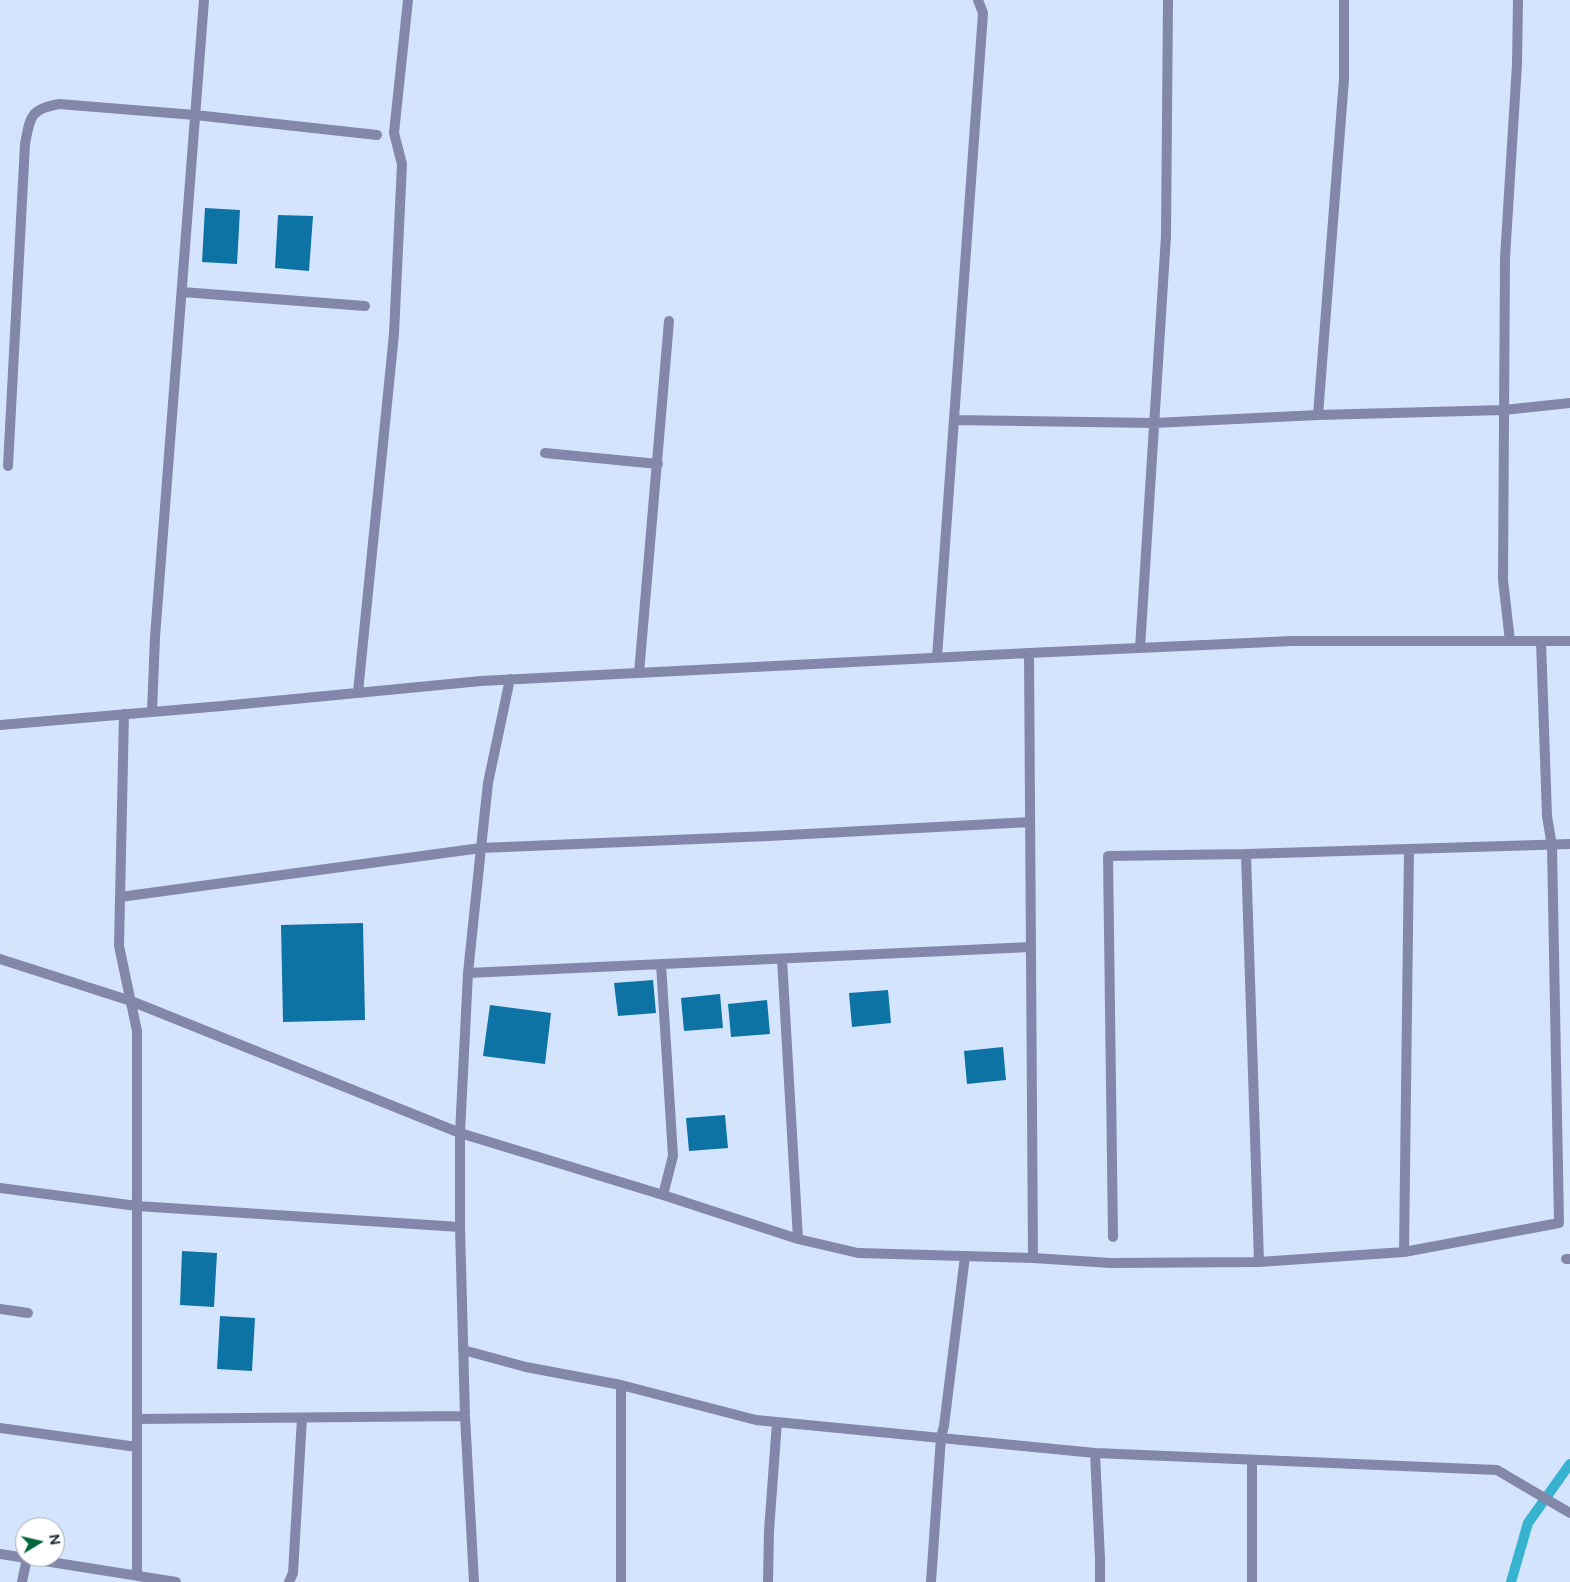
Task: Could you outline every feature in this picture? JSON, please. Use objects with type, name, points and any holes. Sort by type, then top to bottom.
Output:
[{"type":"street","points":[[152,712],[155,637],[204,0]]},
{"type":"street","points":[[358,692],[394,334],[402,164],[394,133],[408,0]]},
{"type":"street","points":[[937,657],[982,13],[978,0]]},
{"type":"street","points":[[1140,648],[1166,236],[1168,0]]},
{"type":"street","points":[[1318,415],[1344,79],[1344,0]]},
{"type":"street","points":[[1510,641],[1503,580],[1505,258],[1517,64],[1518,0]]},
{"type":"street","points":[[8,466],[25,144],[30,119],[43,107],[59,104],[195,115],[378,135]]},
{"type":"street","points":[[182,292],[364,306]]},
{"type":"street","points":[[640,673],[669,320]]},
{"type":"street","points":[[954,420],[1154,423],[1318,415],[1504,410],[1570,403]]},
{"type":"street","points":[[545,453],[658,464]]},
{"type":"street","points":[[0,959],[131,1001],[460,1133],[663,1195],[798,1239],[858,1253],[1033,1258],[1111,1263],[1259,1262],[1404,1252],[1559,1223],[1551,845],[1547,816],[1541,641]]},
{"type":"street","points":[[0,725],[510,679],[937,657],[1292,642],[1570,641]]},
{"type":"street","points":[[1029,653],[1033,1258]]},
{"type":"street","points":[[474,1582],[465,1416],[460,1227],[460,1133],[468,973],[488,783],[510,679]]},
{"type":"street","points":[[124,714],[119,946],[137,1031],[137,1576]]},
{"type":"street","points":[[120,897],[481,848],[768,836],[1030,822]]},
{"type":"street","points":[[1113,1237],[1108,856],[1246,854],[1570,844]]},
{"type":"street","points":[[1404,1252],[1409,849]]},
{"type":"street","points":[[1246,854],[1259,1262]]},
{"type":"street","points":[[468,973],[1031,947]]},
{"type":"street","points":[[782,959],[798,1239]]},
{"type":"street","points":[[661,964],[673,1156],[663,1195]]},
{"type":"street","points":[[0,1188],[137,1206],[460,1227]]},
{"type":"street","points":[[931,1582],[941,1437],[944,1426],[965,1256]]},
{"type":"street","points":[[0,1309],[28,1313]]},
{"type":"street","points":[[463,1350],[526,1367],[621,1386],[756,1420],[1095,1453],[1496,1470],[1570,1514]]},
{"type":"street","points":[[620,1582],[621,1386]]},
{"type":"street","points":[[137,1419],[465,1416]]},
{"type":"street","points":[[290,1582],[293,1573],[302,1418]]},
{"type":"street","points":[[768,1582],[769,1531],[777,1422]]},
{"type":"street","points":[[0,1428],[137,1447]]},
{"type":"street","points":[[1095,1453],[1100,1582]]},
{"type":"street","points":[[1252,1460],[1252,1582]]},
{"type":"street","points":[[0,1554],[15,1556]]},
{"type":"street","points":[[65,1564],[176,1582]]},
{"type":"street","points":[[22,1582],[25,1567]]},
{"type":"building","points":[[205,208],[240,210],[237,264],[202,262]]},
{"type":"building","points":[[278,215],[313,216],[309,271],[275,268]]},
{"type":"building","points":[[363,923],[365,1020],[283,1022],[281,925]]},
{"type":"building","points":[[653,980],[656,1013],[618,1016],[614,983]]},
{"type":"building","points":[[888,990],[891,1023],[852,1027],[849,993]]},
{"type":"building","points":[[720,994],[723,1028],[684,1031],[681,998]]},
{"type":"building","points":[[767,1000],[770,1034],[731,1037],[728,1004]]},
{"type":"building","points":[[490,1005],[551,1013],[545,1064],[483,1056]]},
{"type":"building","points":[[1003,1047],[1006,1080],[967,1084],[964,1051]]},
{"type":"building","points":[[725,1115],[728,1148],[689,1151],[686,1118]]},
{"type":"building","points":[[182,1251],[217,1253],[214,1307],[180,1305]]},
{"type":"building","points":[[220,1316],[255,1318],[252,1371],[217,1369]]},
{"type":"waterway","points":[[1511,1582],[1528,1523],[1570,1464]]}]
